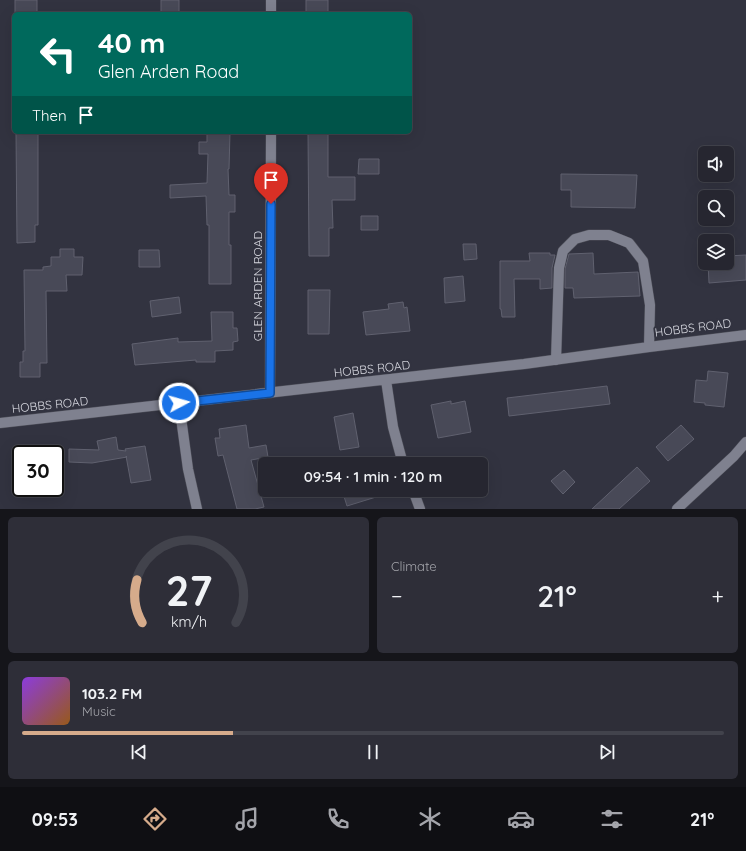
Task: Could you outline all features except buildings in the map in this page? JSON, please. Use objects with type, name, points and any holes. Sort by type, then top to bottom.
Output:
[{"type":"street","points":[[271,0],[271,12]]},
{"type":"street","name":"GLEN ARDEN ROAD","points":[[270,393],[271,134]]},
{"type":"street","points":[[556,360],[559,268],[563,251],[575,239],[590,236],[610,235],[630,243],[643,261],[650,305],[649,347]]},
{"type":"street","name":"HOBBS ROAD","points":[[0,423],[556,360],[746,335]]},
{"type":"street","points":[[386,380],[393,427],[402,457]]},
{"type":"street","points":[[179,403],[188,469],[196,509]]},
{"type":"street","points":[[677,509],[734,456],[746,442]]},
{"type":"street","points":[[416,497],[420,509]]},
{"type":"route","points":[[179,403],[270,393],[271,204]]}]
